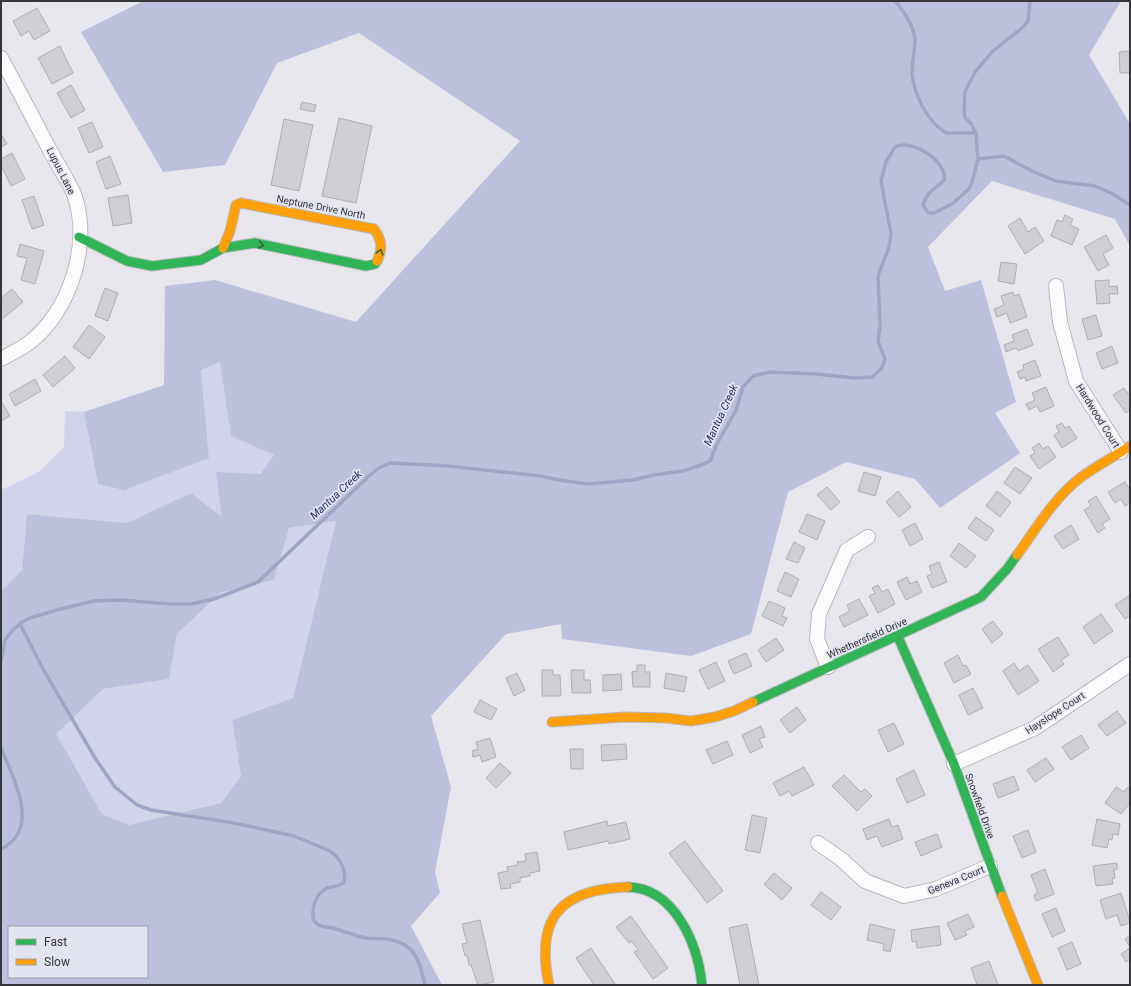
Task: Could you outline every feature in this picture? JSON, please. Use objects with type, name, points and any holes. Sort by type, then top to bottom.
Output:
[{"type":"street","name":"Lupus Lane","points":[[1,58],[74,194],[79,222],[77,265],[68,292],[54,317],[29,343],[1,359]]},
{"type":"street","name":"Neptune Drive North","points":[[79,236],[127,261],[152,266],[201,260],[223,248],[255,243],[366,266],[375,264],[379,257],[382,244],[380,236],[374,229],[241,203],[236,205],[230,231],[223,248]]},
{"type":"street","name":"Hardwood Court","points":[[1056,286],[1060,322],[1076,380],[1125,449]]},
{"type":"street","name":"Whethersfield Drive","points":[[552,722],[624,717],[666,718],[691,721],[715,717],[734,711],[828,667],[898,637],[981,597],[1007,569],[1048,512],[1066,491],[1080,478],[1125,449]]},
{"type":"street","points":[[828,667],[817,639],[819,614],[846,550],[868,537]]},
{"type":"street","name":"Snowfield Drive","points":[[898,637],[954,764],[990,866],[1038,985]]},
{"type":"street","name":"Hayslope Court","points":[[954,764],[1035,728],[1130,664]]},
{"type":"street","name":"Geneva Court","points":[[818,843],[841,858],[865,881],[904,896],[936,889],[990,866]]},
{"type":"street","points":[[550,985],[546,973],[544,937],[551,920],[557,912],[565,903],[577,896],[606,888],[631,886],[646,890],[663,903],[687,930],[702,975],[702,985]]},
{"type":"shaded area","points":[[143,1],[1121,1],[1089,55],[1130,124],[1130,246],[1115,219],[992,181],[928,247],[945,291],[981,280],[1016,402],[995,413],[1020,453],[940,508],[915,479],[846,462],[788,492],[751,634],[691,656],[562,639],[561,624],[506,634],[431,716],[451,787],[435,872],[440,893],[411,926],[442,985],[1,985],[1,591],[22,570],[27,514],[127,523],[191,493],[222,517],[216,472],[260,474],[274,455],[231,436],[220,362],[201,370],[209,458],[124,490],[98,484],[84,412],[164,385],[165,286],[215,280],[356,322],[520,141],[359,33],[277,63],[225,165],[163,172],[81,32]],"holes":[[[336,521],[293,698],[232,720],[241,776],[221,803],[129,825],[102,814],[56,734],[103,689],[169,679],[177,634],[220,593],[274,580],[289,528]]]},
{"type":"shaded area","points":[[220,362],[232,436],[275,455],[222,518],[191,493],[127,523],[27,514],[22,570],[1,591],[1,490],[39,472],[64,447],[65,411],[84,412],[98,484],[209,458],[201,370]]},
{"type":"shaded area","points":[[336,521],[293,698],[232,720],[241,776],[221,803],[129,825],[102,814],[55,734],[103,689],[169,679],[177,634],[220,593],[274,580],[288,528]]},
{"type":"building","points":[[37,8],[50,31],[34,40],[29,31],[21,36],[13,21]]},
{"type":"building","points":[[60,46],[73,73],[52,84],[38,58]]},
{"type":"building","points":[[1130,51],[1130,73],[1120,73],[1119,52]]},
{"type":"building","points":[[71,85],[85,110],[71,118],[57,93]]},
{"type":"building","points":[[302,102],[316,105],[314,112],[300,109]]},
{"type":"building","points":[[339,118],[372,126],[356,203],[322,196]]},
{"type":"building","points":[[284,119],[313,125],[299,191],[271,185]]},
{"type":"building","points":[[92,122],[103,147],[89,153],[78,128]]},
{"type":"building","points":[[1,134],[7,144],[1,147]]},
{"type":"building","points":[[12,153],[25,179],[11,186],[1,165],[1,159]]},
{"type":"building","points":[[110,156],[121,184],[106,189],[96,162]]},
{"type":"building","points":[[128,195],[132,223],[113,226],[108,198]]},
{"type":"building","points":[[34,196],[44,225],[32,229],[22,200]]},
{"type":"building","points":[[1065,215],[1073,219],[1070,225],[1079,229],[1072,245],[1051,236],[1057,220],[1062,222]]},
{"type":"building","points":[[1020,218],[1028,232],[1035,227],[1044,241],[1025,254],[1008,226]]},
{"type":"building","points":[[1106,235],[1113,248],[1103,254],[1109,265],[1098,271],[1084,247]]},
{"type":"building","points":[[20,244],[44,251],[35,284],[21,280],[27,258],[17,256]]},
{"type":"building","points":[[1001,262],[1017,264],[1014,284],[998,281]]},
{"type":"building","points":[[1109,280],[1109,287],[1117,286],[1118,294],[1109,294],[1110,303],[1097,304],[1095,281]]},
{"type":"building","points":[[105,288],[118,293],[108,321],[95,316]]},
{"type":"building","points":[[12,289],[23,302],[1,320],[1,298]]},
{"type":"building","points":[[1013,292],[1014,296],[1019,294],[1027,317],[1010,323],[1007,313],[997,317],[994,309],[1004,305],[1001,296]]},
{"type":"building","points":[[1096,315],[1102,336],[1088,340],[1082,319]]},
{"type":"building","points":[[89,325],[105,337],[89,359],[73,347]]},
{"type":"building","points":[[1027,329],[1033,345],[1018,351],[1016,348],[1006,352],[1004,345],[1014,341],[1012,335]]},
{"type":"building","points":[[1112,346],[1118,363],[1102,369],[1096,353]]},
{"type":"building","points":[[65,356],[75,368],[53,387],[43,375]]},
{"type":"building","points":[[1035,360],[1041,376],[1026,381],[1025,377],[1020,379],[1017,372],[1024,369],[1023,365]]},
{"type":"building","points":[[35,379],[41,391],[15,406],[9,394]]},
{"type":"building","points":[[1046,387],[1054,406],[1040,412],[1037,406],[1029,410],[1026,404],[1035,400],[1032,393]]},
{"type":"building","points":[[1124,388],[1130,396],[1130,410],[1126,413],[1113,395]]},
{"type":"building","points":[[1,401],[10,416],[1,421]]},
{"type":"building","points":[[1062,423],[1065,428],[1069,426],[1077,438],[1062,448],[1054,435],[1059,432],[1056,426]]},
{"type":"building","points":[[1039,443],[1043,449],[1048,446],[1056,457],[1039,469],[1030,456],[1035,453],[1032,448]]},
{"type":"building","points":[[1015,467],[1032,478],[1020,494],[1004,483]]},
{"type":"building","points":[[864,472],[881,477],[875,496],[858,491]]},
{"type":"building","points":[[1125,482],[1130,490],[1130,503],[1125,506],[1121,499],[1115,503],[1108,492]]},
{"type":"building","points":[[827,487],[840,502],[831,510],[817,495]]},
{"type":"building","points":[[898,491],[911,507],[899,517],[886,502]]},
{"type":"building","points":[[997,491],[1011,502],[1000,517],[986,506]]},
{"type":"building","points":[[1096,496],[1110,519],[1102,524],[1105,528],[1098,533],[1084,510],[1091,506],[1088,501]]},
{"type":"building","points":[[807,514],[825,521],[817,540],[799,532]]},
{"type":"building","points":[[976,517],[994,530],[986,541],[968,528]]},
{"type":"building","points":[[915,523],[923,539],[910,546],[902,530]]},
{"type":"building","points":[[1071,525],[1079,539],[1063,549],[1054,536]]},
{"type":"building","points":[[794,542],[805,548],[798,563],[786,559]]},
{"type":"building","points":[[959,543],[976,556],[966,568],[950,556]]},
{"type":"building","points":[[939,562],[947,582],[932,588],[927,576],[932,574],[929,566]]},
{"type":"building","points":[[785,572],[799,579],[791,597],[777,591]]},
{"type":"building","points":[[907,577],[910,584],[917,581],[922,592],[906,600],[897,582]]},
{"type":"building","points":[[878,585],[882,592],[888,589],[895,604],[878,613],[869,596],[875,593],[872,588]]},
{"type":"building","points":[[1130,595],[1130,615],[1125,619],[1115,605]]},
{"type":"building","points":[[859,599],[868,615],[844,627],[839,617],[850,611],[847,605]]},
{"type":"building","points":[[769,601],[785,608],[782,616],[787,618],[783,626],[762,616]]},
{"type":"building","points":[[1101,614],[1113,631],[1094,644],[1083,627]]},
{"type":"building","points":[[993,621],[1003,634],[992,643],[982,629]]},
{"type":"building","points":[[1058,637],[1069,655],[1061,660],[1064,664],[1053,672],[1038,649]]},
{"type":"building","points":[[776,638],[784,650],[766,662],[758,650]]},
{"type":"building","points":[[746,653],[752,666],[734,674],[728,661]]},
{"type":"building","points":[[958,655],[963,666],[966,665],[971,674],[954,683],[944,663]]},
{"type":"building","points":[[716,662],[725,681],[708,689],[699,670]]},
{"type":"building","points":[[1014,663],[1019,671],[1028,665],[1039,681],[1018,695],[1003,671]]},
{"type":"building","points":[[637,665],[645,665],[645,672],[650,672],[650,687],[633,687],[632,672],[637,671]]},
{"type":"building","points":[[542,670],[553,670],[553,675],[560,675],[561,696],[542,696]]},
{"type":"building","points":[[571,670],[584,670],[584,680],[590,680],[591,693],[572,693]]},
{"type":"building","points":[[517,673],[525,690],[514,696],[506,678]]},
{"type":"building","points":[[666,673],[687,677],[684,692],[664,688]]},
{"type":"building","points":[[621,674],[622,690],[603,691],[603,675]]},
{"type":"building","points":[[973,688],[983,708],[968,715],[959,695]]},
{"type":"building","points":[[480,700],[497,709],[491,720],[474,712]]},
{"type":"building","points":[[797,707],[806,720],[790,733],[780,720]]},
{"type":"building","points":[[1117,711],[1126,723],[1107,736],[1098,725]]},
{"type":"building","points":[[894,723],[904,744],[888,752],[878,730]]},
{"type":"building","points":[[761,726],[765,737],[759,739],[763,747],[750,753],[742,735]]},
{"type":"building","points":[[1081,735],[1089,748],[1071,760],[1062,747]]},
{"type":"building","points":[[490,738],[496,757],[482,762],[480,755],[473,757],[472,751],[478,749],[476,742]]},
{"type":"building","points":[[727,741],[733,755],[713,764],[706,750]]},
{"type":"building","points":[[626,744],[627,759],[602,761],[601,745]]},
{"type":"building","points":[[570,749],[583,749],[583,769],[571,769]]},
{"type":"building","points":[[1046,758],[1054,769],[1035,782],[1027,770]]},
{"type":"building","points":[[500,763],[511,773],[496,788],[486,778]]},
{"type":"building","points":[[804,767],[814,785],[792,796],[789,791],[780,796],[773,783]]},
{"type":"building","points":[[914,770],[925,795],[907,803],[896,779]]},
{"type":"building","points":[[844,775],[861,792],[865,789],[872,796],[857,811],[832,786]]},
{"type":"building","points":[[1014,776],[1019,790],[998,798],[993,784]]},
{"type":"building","points":[[1116,787],[1124,792],[1128,787],[1130,788],[1130,803],[1121,814],[1105,803]]},
{"type":"building","points":[[752,815],[767,818],[760,853],[745,850]]},
{"type":"building","points":[[889,819],[892,827],[898,825],[903,839],[882,847],[877,836],[867,840],[863,829]]},
{"type":"building","points":[[1097,819],[1120,824],[1118,835],[1113,834],[1112,840],[1109,839],[1107,848],[1092,845]]},
{"type":"building","points":[[607,821],[608,826],[626,822],[630,839],[609,844],[608,841],[568,850],[564,832]]},
{"type":"building","points":[[1028,830],[1036,852],[1022,858],[1013,836]]},
{"type":"building","points":[[937,834],[942,847],[921,856],[915,842]]},
{"type":"building","points":[[685,841],[723,891],[707,903],[669,853]]},
{"type":"building","points":[[537,852],[540,871],[530,873],[530,876],[520,878],[520,882],[510,884],[511,888],[501,889],[498,873],[508,871],[507,867],[518,865],[517,862],[526,861],[525,854]]},
{"type":"building","points":[[1117,863],[1117,869],[1114,870],[1115,878],[1112,879],[1113,884],[1096,886],[1093,866]]},
{"type":"building","points":[[1045,869],[1054,894],[1036,901],[1034,895],[1038,893],[1031,875]]},
{"type":"building","points":[[774,873],[792,888],[782,900],[764,884]]},
{"type":"building","points":[[821,892],[841,907],[831,920],[811,905]]},
{"type":"building","points":[[1121,893],[1130,923],[1121,926],[1117,915],[1106,919],[1100,900]]},
{"type":"building","points":[[1056,908],[1065,931],[1052,937],[1042,914]]},
{"type":"building","points":[[968,914],[974,927],[965,931],[967,935],[955,940],[947,923]]},
{"type":"building","points":[[631,916],[668,968],[653,979],[634,952],[638,950],[632,941],[629,943],[616,927]]},
{"type":"building","points":[[480,920],[494,982],[478,985],[471,965],[469,965],[467,955],[465,956],[462,944],[467,943],[462,924]]},
{"type":"building","points":[[747,924],[759,985],[740,985],[729,928]]},
{"type":"building","points":[[870,924],[895,930],[890,952],[883,950],[884,944],[867,940]]},
{"type":"building","points":[[939,926],[941,945],[917,948],[916,941],[912,942],[911,930]]},
{"type":"building","points":[[1130,935],[1130,947],[1125,939]]},
{"type":"building","points":[[1072,942],[1081,964],[1067,970],[1058,948]]},
{"type":"building","points":[[591,948],[615,984],[614,985],[594,985],[576,958]]},
{"type":"building","points":[[1130,948],[1130,959],[1126,962],[1121,954]]},
{"type":"building","points":[[989,961],[998,985],[977,985],[971,968]]},
{"type":"waterway","points":[[895,1],[908,18],[914,34],[915,43],[912,65],[913,81],[915,90],[927,115],[946,133],[975,133]]},
{"type":"waterway","name":"Mantua Creek","points":[[1,661],[5,640],[22,622],[30,618],[94,601],[120,600],[191,604],[214,599],[258,582],[369,476],[379,468],[390,463],[448,466],[540,476],[588,484],[633,480],[654,475],[683,471],[710,461],[717,444],[736,410],[743,387],[753,376],[770,372],[816,374],[855,378],[872,377],[882,368],[885,359],[878,341],[880,325],[878,276],[889,247],[891,234],[881,181],[886,162],[895,147],[902,145],[919,148],[927,153],[940,166],[944,180],[927,195],[925,199],[923,205],[928,213],[934,213],[952,204],[969,189],[978,159],[976,134],[971,123],[965,118],[965,92],[975,72],[992,52],[1023,27],[1028,21],[1030,1]]},
{"type":"waterway","points":[[978,159],[1004,156],[1034,172],[1056,181],[1095,186],[1111,193],[1130,205]]},
{"type":"waterway","points":[[20,624],[43,669],[95,758],[115,787],[137,805],[151,810],[234,823],[294,836],[330,851],[342,864],[344,882],[339,886],[327,888],[319,894],[315,902],[313,912],[314,921],[322,926],[362,937],[387,939],[397,941],[404,945],[415,954],[421,968],[425,985]]},
{"type":"waterway","name":"Mantua Creek","points":[[1,748],[17,788],[21,802],[22,816],[20,829],[13,840],[1,849]]},
{"type":"traffic: fast","points":[[79,237],[127,261],[152,266],[201,260],[223,248],[255,243],[366,266],[375,264],[377,261]]},
{"type":"traffic: fast","points":[[753,702],[981,597],[1007,569],[1017,555]]},
{"type":"traffic: fast","points":[[898,637],[954,764],[1002,896]]},
{"type":"traffic: fast","points":[[628,887],[645,890],[659,897],[671,908],[681,921],[695,953],[700,969],[702,985]]},
{"type":"traffic: slow","points":[[223,248],[230,231],[236,205],[241,203],[374,229],[379,237],[381,245],[377,261]]},
{"type":"traffic: slow","points":[[1017,555],[1046,514],[1071,486],[1080,478],[1130,446]]},
{"type":"traffic: slow","points":[[552,722],[625,717],[666,718],[691,721],[715,717],[734,711],[753,702]]},
{"type":"traffic: slow","points":[[549,985],[546,962],[546,942],[550,925],[558,912],[569,901],[585,894],[605,889],[628,887]]},
{"type":"traffic: slow","points":[[1002,896],[1038,985]]}]
